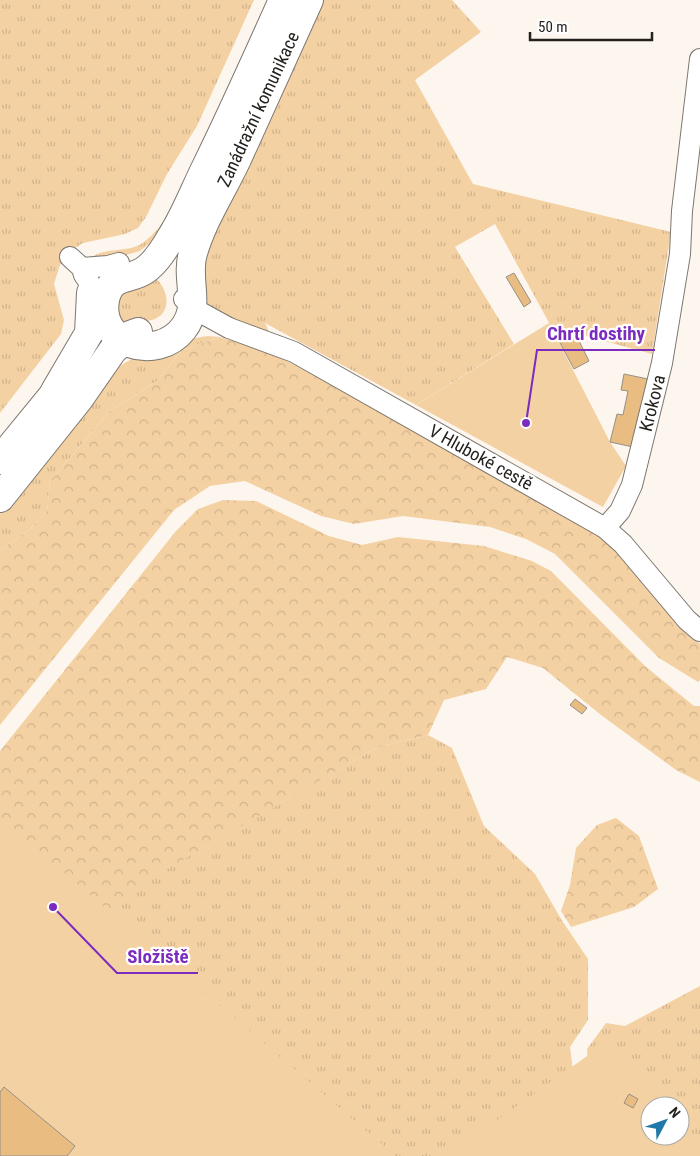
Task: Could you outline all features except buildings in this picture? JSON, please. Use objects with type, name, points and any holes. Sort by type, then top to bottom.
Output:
[{"type":"main road","name":"Zanádražní komunikace","points":[[183,295],[174,273],[176,261],[283,0]]},
{"type":"main road","name":"Zanádražní komunikace","points":[[137,261],[174,233],[236,162],[309,0]]},
{"type":"main road","points":[[91,287],[108,293],[117,280],[144,271],[137,261]]},
{"type":"main road","points":[[91,287],[114,332],[132,344],[164,344],[179,333],[188,321],[183,295],[168,272],[137,261]]},
{"type":"main road","points":[[0,498],[67,395],[104,331],[91,287]]},
{"type":"main road","points":[[0,460],[67,395],[132,344],[135,332],[150,332],[167,325],[176,312],[183,295]]},
{"type":"street","name":"Krokova","points":[[605,528],[620,511],[632,485],[660,372],[680,254],[682,211],[700,59]]},
{"type":"street","points":[[682,211],[700,199]]},
{"type":"street","points":[[91,287],[108,266],[137,261]]},
{"type":"street","name":"V Hluboké cestě","points":[[183,295],[229,328],[294,352],[605,528],[623,544],[686,620],[700,631]]},
{"type":"street","name":"V Hluboké cestě","points":[[179,333],[198,328],[229,328]]},
{"type":"green space","points":[[0,0],[254,0],[197,126],[167,174],[146,217],[138,228],[125,234],[83,243],[72,250],[60,265],[54,284],[64,320],[61,334],[0,413]]},
{"type":"green space","points":[[321,0],[452,0],[481,32],[415,80],[473,184],[671,232],[652,354],[575,333],[559,341],[495,224],[455,247],[514,344],[416,405],[265,323],[272,338],[203,306],[197,267]]},
{"type":"green space","points":[[196,167],[154,240],[140,251],[109,260],[90,259],[107,251],[135,247],[150,237],[165,219]]},
{"type":"green space","points":[[152,275],[161,284],[164,291],[167,303],[165,310],[155,319],[124,326],[116,308],[118,300],[128,289]]},
{"type":"green space","points":[[549,323],[610,442],[626,466],[603,507],[416,405]]},
{"type":"green space","points":[[208,336],[220,337],[182,350],[157,381],[110,411],[50,481],[47,511],[28,531],[0,550],[0,514],[117,368],[149,351],[186,340]]},
{"type":"green space","points":[[220,337],[274,354],[547,501],[612,546],[700,644],[700,680],[698,682],[659,658],[555,554],[526,539],[490,527],[403,516],[354,524],[321,516],[245,481],[210,486],[174,510],[0,725],[0,550],[28,531],[47,511],[50,481],[110,411],[157,381],[182,350]]},
{"type":"green space","points":[[223,500],[256,501],[329,536],[362,545],[398,537],[484,546],[532,561],[551,571],[645,666],[694,706],[700,706],[700,782],[676,770],[601,715],[543,668],[507,657],[486,689],[444,700],[428,735],[378,747],[127,892],[104,937],[0,881],[0,751],[176,531],[198,509]]},
{"type":"green space","points":[[428,735],[452,748],[484,826],[535,874],[561,919],[588,959],[588,1020],[570,1047],[576,1095],[552,1156],[82,1156],[104,937],[126,892],[378,747]]},
{"type":"green space","points":[[0,818],[396,1156],[0,1156]]},
{"type":"green space","points":[[616,818],[639,836],[658,889],[634,907],[571,927],[561,911],[570,885],[576,848],[597,825]]},
{"type":"green space","points":[[700,986],[700,1156],[690,1146],[690,1096],[640,1096],[640,1099],[588,1070],[587,1049],[606,1023],[625,1026]]},
{"type":"green space","points":[[611,1039],[660,1096],[640,1096],[640,1146],[690,1146],[690,1130],[700,1142],[700,1156],[447,1156]]},
{"type":"place","name":"Chrtí dostihy","points":[[526,423]]},
{"type":"place","name":"Složiště","points":[[53,907]]}]
